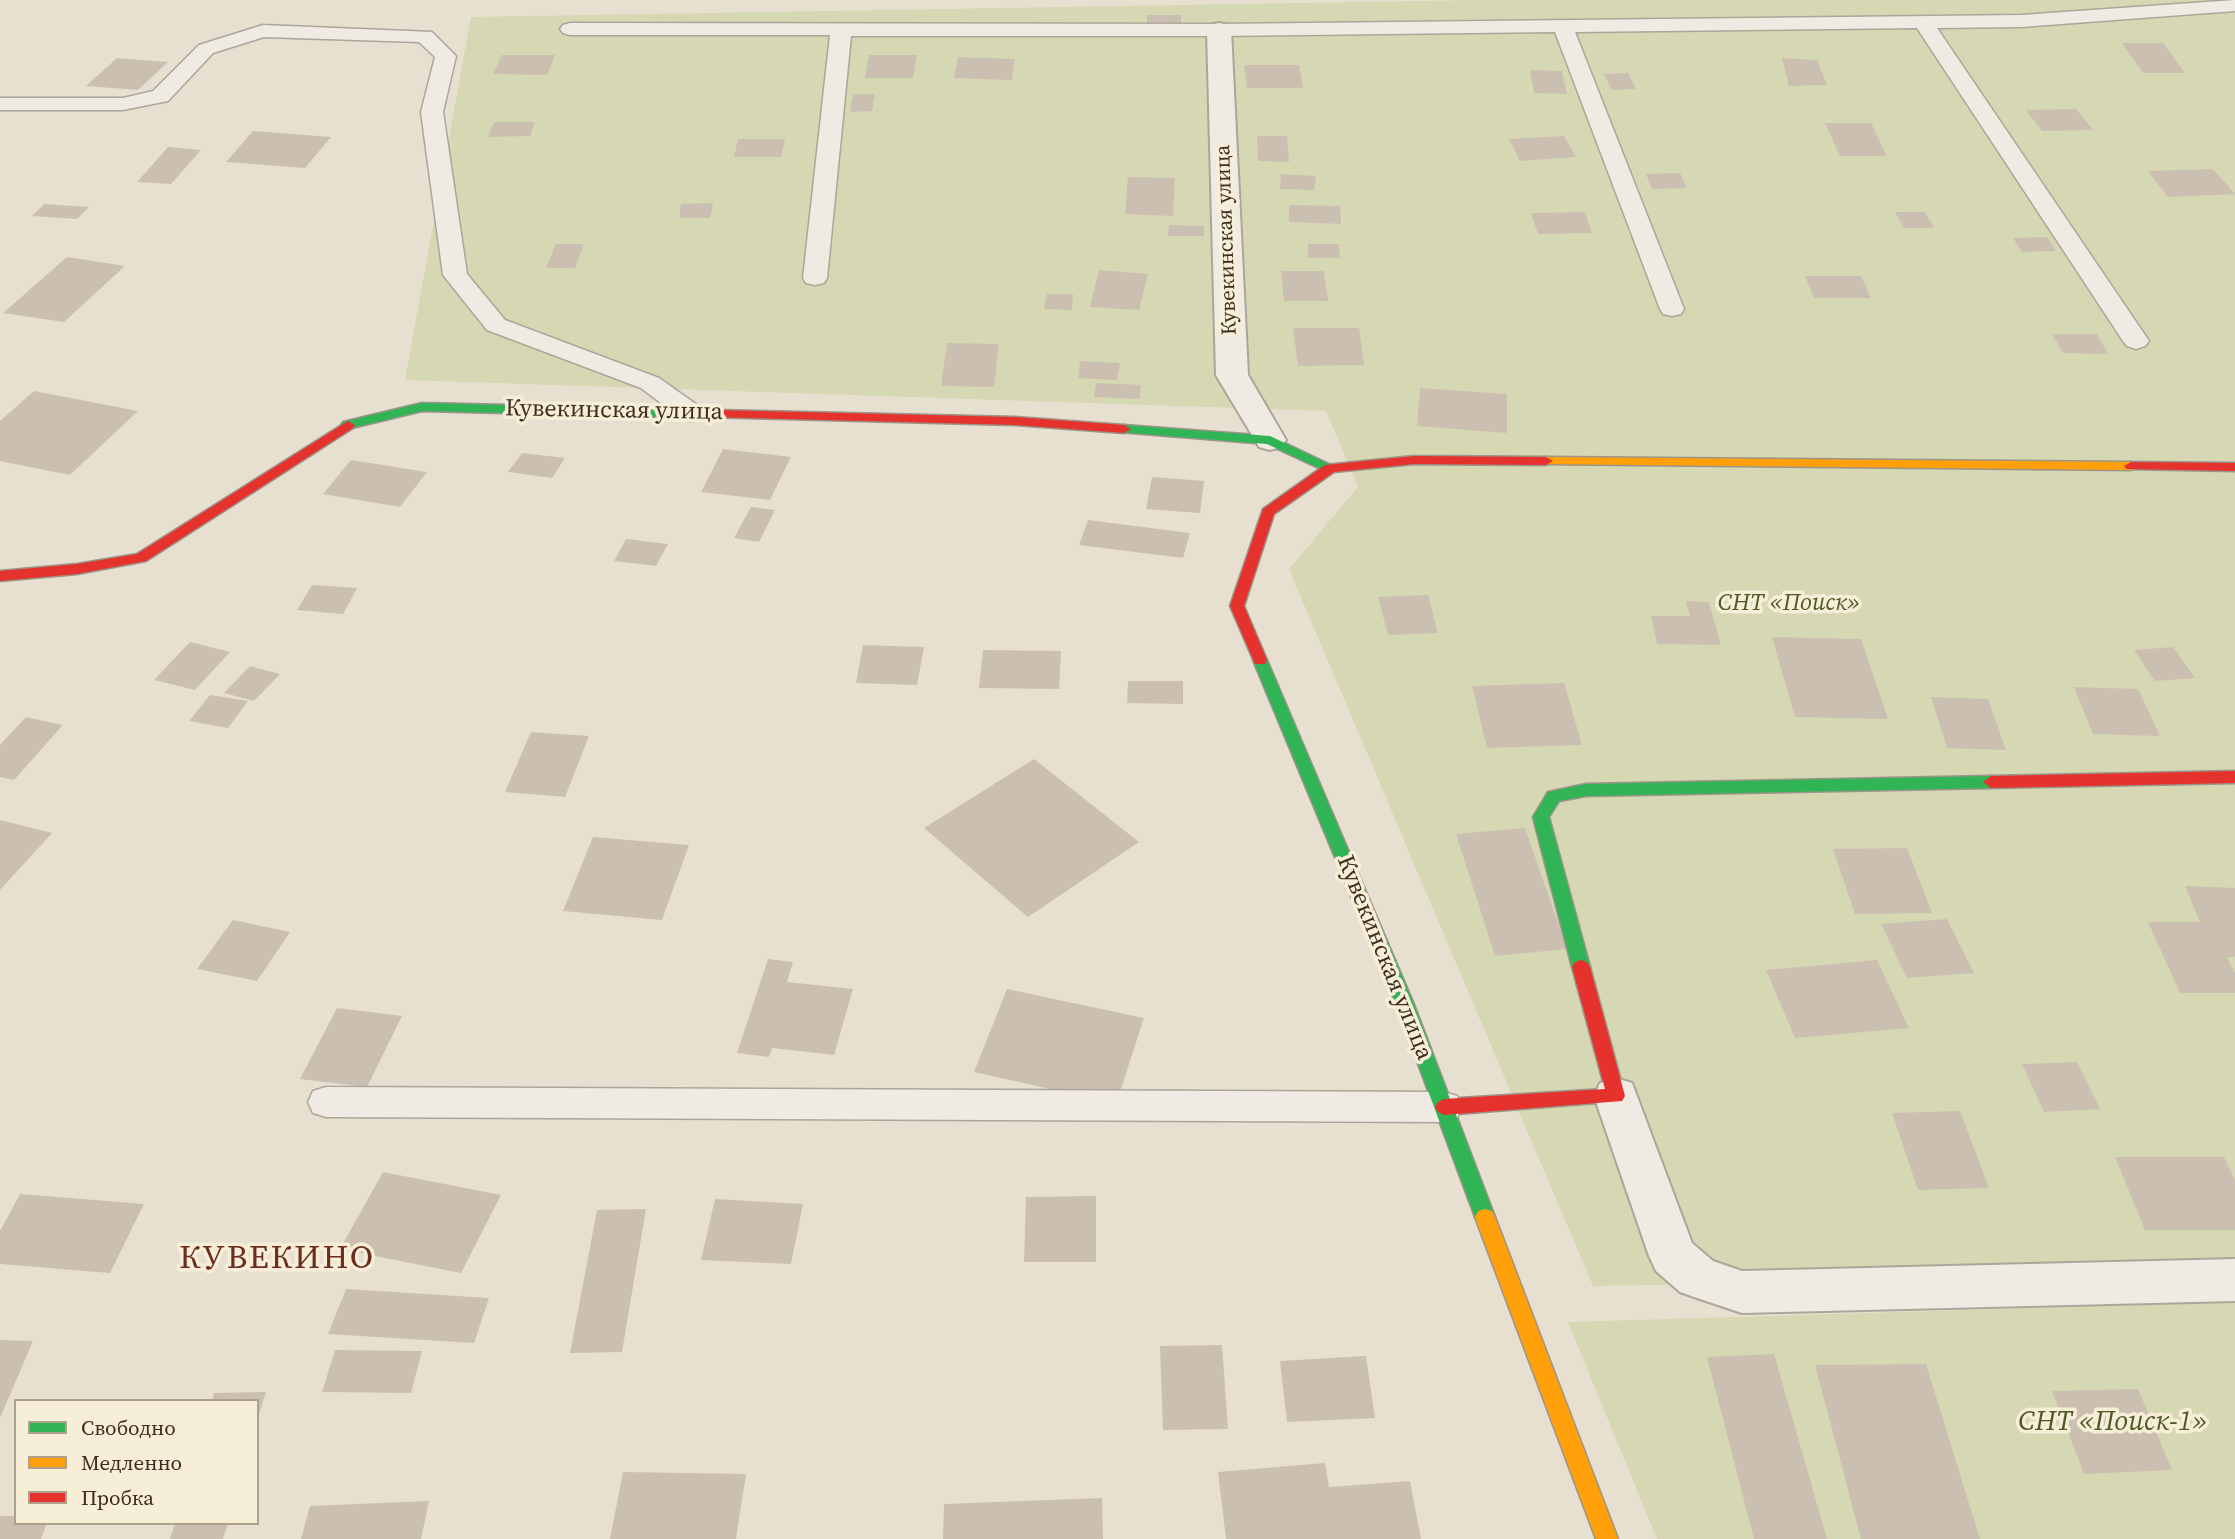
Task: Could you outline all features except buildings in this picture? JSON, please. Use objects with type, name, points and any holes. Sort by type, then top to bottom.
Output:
[{"type":"street","name":"Кувекинская улица","points":[[1219,30],[1232,375],[1270,440]]},
{"type":"street","name":"Кувекинская улица","points":[[0,576],[77,569],[141,558],[353,422],[422,407],[1015,421],[1270,440],[1330,468],[1268,512],[1237,606],[1404,1002],[1607,1539]]},
{"type":"street","points":[[1330,468],[1414,460],[2235,467]]},
{"type":"street","points":[[2235,778],[1586,790],[1554,796],[1541,817],[1616,1096],[1673,1256],[1698,1277],[1742,1292],[2235,1280]]},
{"type":"street","points":[[1444,1107],[1616,1096]]},
{"type":"lane","points":[[570,29],[1219,30],[2021,22],[2235,5]]},
{"type":"lane","points":[[1923,22],[2136,341]]},
{"type":"lane","points":[[1563,26],[1672,309]]},
{"type":"lane","points":[[815,278],[841,30]]},
{"type":"lane","points":[[0,104],[123,104],[160,96],[206,49],[263,31],[425,36],[446,56],[432,112],[455,275],[496,326],[650,383],[691,413]]},
{"type":"lane","points":[[326,1102],[1444,1107]]},
{"type":"green space","name":"СНТ «Поиск»","points":[[1476,0],[2235,0],[2235,1275],[1593,1286],[1289,569],[1358,487],[1326,411],[405,380],[471,17]]},
{"type":"green space","name":"СНТ «Поиск-1»","points":[[2235,1302],[2235,1539],[1657,1539],[1568,1322]]},
{"type":"traffic: fast","points":[[348,425],[422,407],[674,413]]},
{"type":"traffic: fast","points":[[1124,429],[1270,440],[1330,468]]},
{"type":"traffic: fast","points":[[1260,660],[1404,1002],[1485,1217]]},
{"type":"traffic: fast","points":[[1581,967],[1541,817],[1554,796],[1586,790],[1991,782]]},
{"type":"traffic: slow","points":[[1546,461],[2131,466]]},
{"type":"traffic: slow","points":[[1485,1217],[1607,1539]]},
{"type":"traffic: jam","points":[[674,413],[1015,421],[1124,429]]},
{"type":"traffic: jam","points":[[0,576],[77,569],[141,558],[348,425]]},
{"type":"traffic: jam","points":[[1260,660],[1237,606],[1268,512],[1330,468],[1414,460],[1546,461]]},
{"type":"traffic: jam","points":[[2131,466],[2235,467]]},
{"type":"traffic: jam","points":[[1991,782],[2235,777]]},
{"type":"traffic: jam","points":[[1444,1107],[1616,1096],[1581,967]]},
{"type":"district","name":"КУВЕКИНО","points":[[277,1260]]}]
